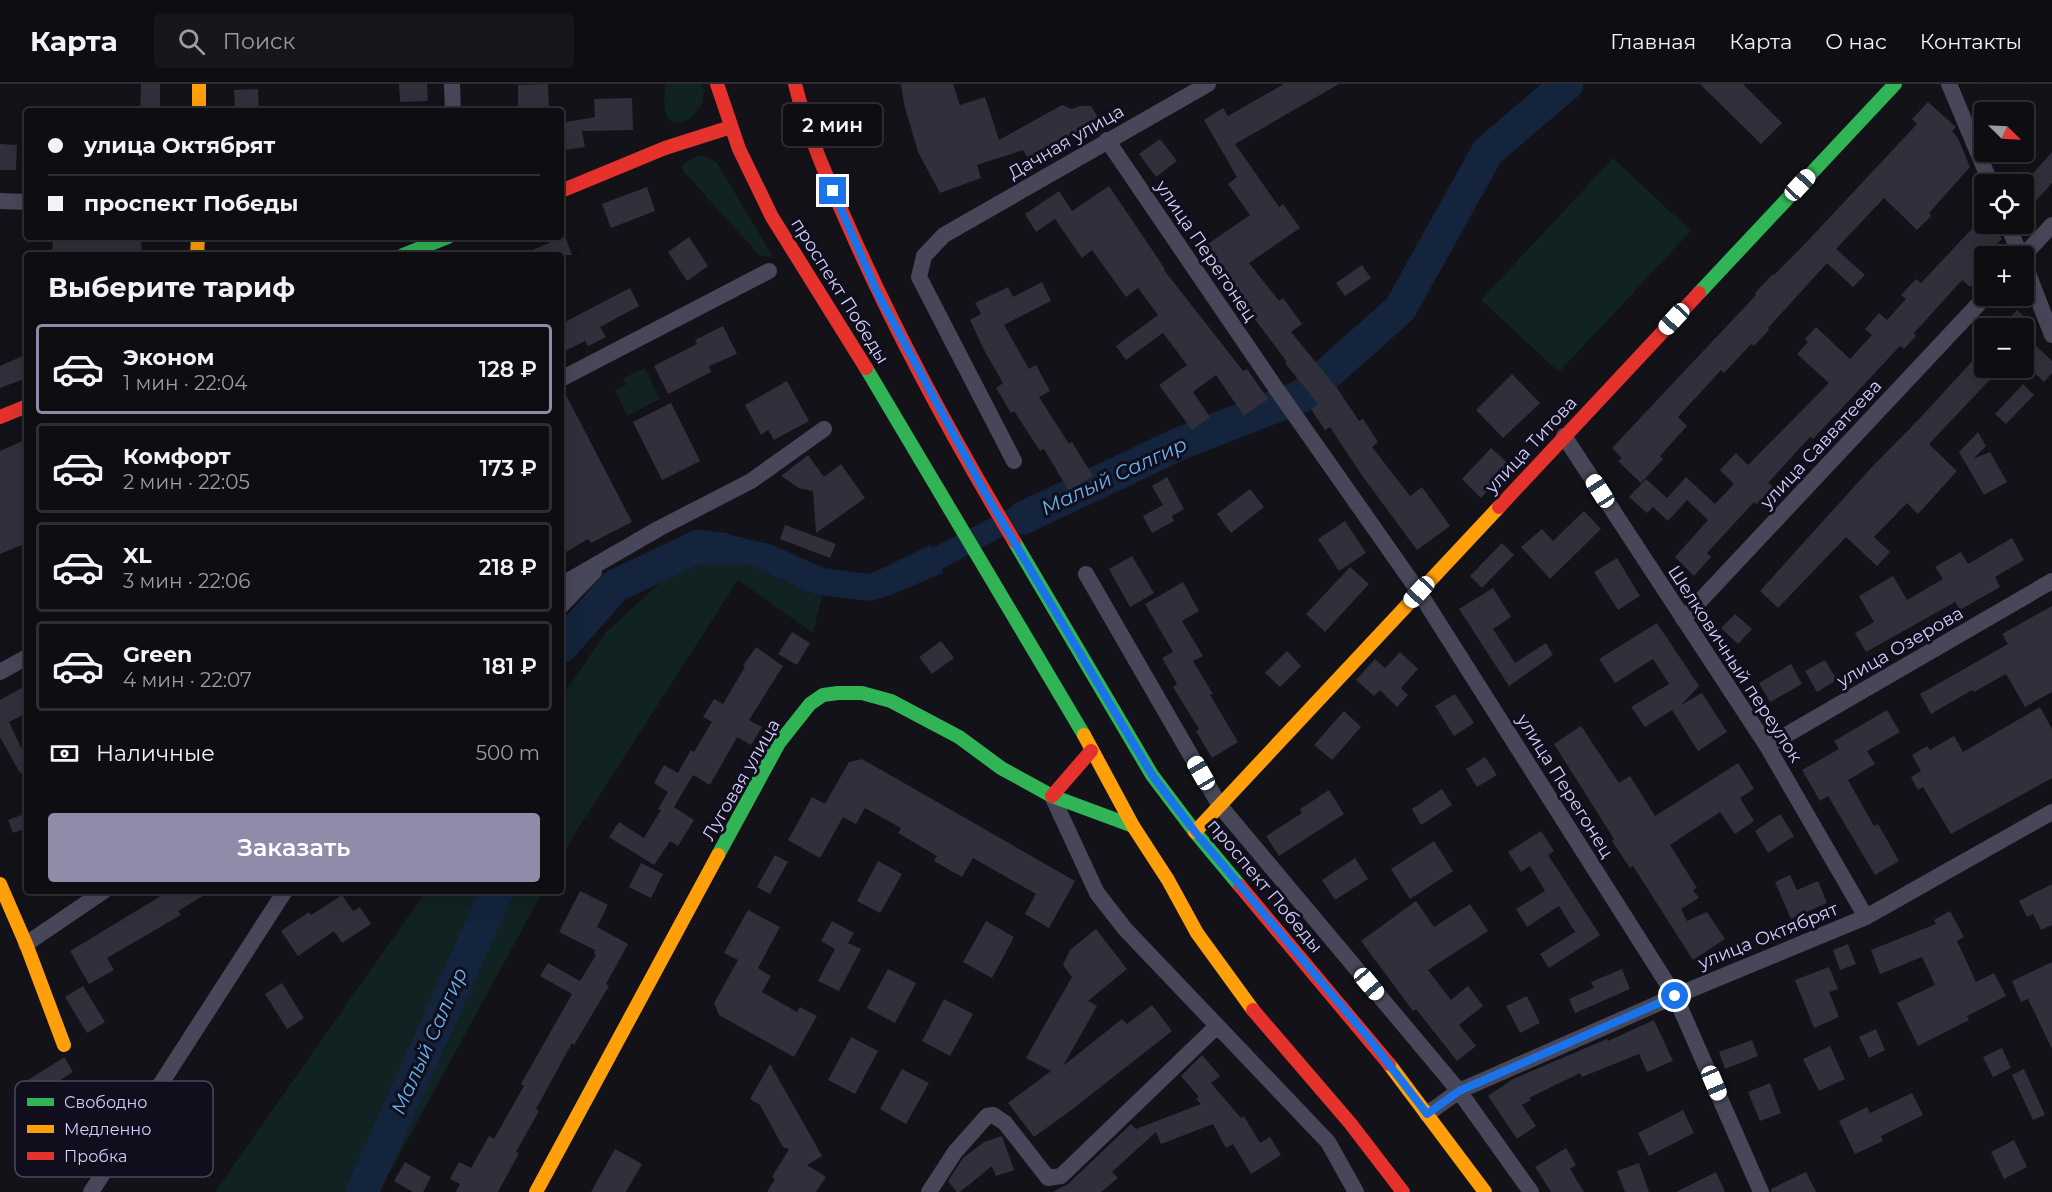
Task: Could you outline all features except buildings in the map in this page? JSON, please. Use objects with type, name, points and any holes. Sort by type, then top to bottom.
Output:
[{"type":"main road","points":[[199,84],[199,108]]},
{"type":"main road","name":"проспект Победы","points":[[717,84],[749,171],[772,217],[882,391],[989,577],[1079,725],[1091,751]]},
{"type":"main road","name":"проспект Победы","points":[[795,84],[801,108],[833,191],[878,294],[984,491],[1152,775],[1195,832],[1371,1041],[1485,1192]]},
{"type":"main road","name":"улица Титова","points":[[1195,832],[1895,84]]},
{"type":"main road","points":[[564,190],[664,148],[731,127]]},
{"type":"main road","points":[[410,252],[440,240]]},
{"type":"main road","points":[[0,417],[24,407]]},
{"type":"main road","name":"Луговая улица","points":[[536,1192],[779,743],[810,704],[823,696],[838,693],[862,693],[891,701],[959,737],[1001,768],[1052,796],[1133,826]]},
{"type":"main road","points":[[1052,796],[1091,751],[1197,933],[1238,991],[1350,1123],[1403,1192]]},
{"type":"main road","points":[[0,884],[64,1045]]},
{"type":"street","points":[[452,84],[453,108]]},
{"type":"street","points":[[1949,84],[1987,174]]},
{"type":"street","name":"Дачная улица","points":[[1014,461],[919,277],[924,256],[944,235],[1203,85]]},
{"type":"street","name":"улица Перегонец","points":[[1107,140],[1299,422],[1419,592],[1675,996],[1761,1192]]},
{"type":"street","points":[[0,201],[24,202]]},
{"type":"street","points":[[2032,246],[2052,225]]},
{"type":"street","points":[[564,377],[769,271]]},
{"type":"street","points":[[2034,289],[2052,335]]},
{"type":"street","name":"улица Савватеева","points":[[1683,619],[1977,306]]},
{"type":"street","points":[[564,583],[750,481],[824,429]]},
{"type":"street","name":"Шелковичный переулок","points":[[1564,436],[1767,746],[1866,917]]},
{"type":"street","points":[[564,603],[592,574],[598,563]]},
{"type":"street","points":[[1086,574],[1220,806],[1459,1091],[1531,1192]]},
{"type":"street","name":"улица Озерова","points":[[1767,746],[2052,581]]},
{"type":"street","points":[[0,672],[24,659]]},
{"type":"street","points":[[1052,796],[1098,893],[1125,929],[1328,1142],[1356,1192]]},
{"type":"street","name":"улица Октябрят","points":[[1427,1114],[1459,1091],[1675,996],[1866,917],[2052,812]]},
{"type":"street","points":[[26,945],[100,894]]},
{"type":"street","points":[[163,1081],[283,894]]},
{"type":"street","points":[[929,1192],[955,1152],[987,1116],[993,1115],[1005,1123],[1048,1178],[1061,1176],[1217,1026]]},
{"type":"street","points":[[91,1192],[101,1177]]},
{"type":"shaded area","points":[[665,84],[703,84],[702,103],[687,120],[677,123],[668,118],[664,106]]},
{"type":"shaded area","points":[[699,156],[708,157],[717,163],[773,257],[760,256],[682,169],[683,164]]},
{"type":"shaded area","points":[[1613,158],[1691,231],[1559,372],[1481,300]]},
{"type":"shaded area","points":[[645,368],[660,399],[627,416],[615,390],[626,385],[623,378]]},
{"type":"shaded area","points":[[683,562],[750,565],[815,595],[822,596],[813,633],[738,580],[564,853],[564,694],[605,633]]},
{"type":"shaded area","points":[[424,894],[541,894],[379,1192],[215,1192]]},
{"type":"water","points":[[1055,485],[1066,503],[942,569],[943,573],[871,601],[815,595],[750,565],[683,562],[678,538],[712,533],[735,536],[770,544],[824,568],[870,574],[930,545],[932,548]]},
{"type":"waterway","name":"Малый Салгир","points":[[1023,518],[1181,443],[1302,396],[1400,309],[1488,151],[1567,84]]},
{"type":"waterway","name":"Малый Салгир","points":[[564,644],[615,586],[699,546],[723,549]]},
{"type":"waterway","name":"Малый Салгир","points":[[362,1192],[496,894]]},
{"type":"traffic: fast","points":[[1699,293],[1895,84]]},
{"type":"traffic: fast","points":[[410,252],[440,240]]},
{"type":"traffic: fast","points":[[866,368],[1084,735]]},
{"type":"traffic: fast","points":[[1014,541],[1152,775],[1240,886]]},
{"type":"traffic: fast","points":[[718,855],[779,743],[810,704],[823,695],[838,693],[862,693],[891,701],[959,737],[1001,768],[1052,796],[1133,826]]},
{"type":"traffic: slow","points":[[199,84],[199,108]]},
{"type":"traffic: slow","points":[[197,252],[198,240]]},
{"type":"traffic: slow","points":[[1195,832],[1499,507]]},
{"type":"traffic: slow","points":[[1084,735],[1133,826],[1168,880],[1197,933],[1253,1010]]},
{"type":"traffic: slow","points":[[536,1192],[718,855]]},
{"type":"traffic: slow","points":[[0,884],[26,944],[64,1045]]},
{"type":"traffic: slow","points":[[1389,1064],[1485,1192]]},
{"type":"traffic: jam","points":[[717,84],[739,149],[772,217],[866,368]]},
{"type":"traffic: jam","points":[[795,84],[826,174],[866,266],[947,425],[1014,541]]},
{"type":"traffic: jam","points":[[564,190],[665,148],[731,127]]},
{"type":"traffic: jam","points":[[1499,507],[1699,293]]},
{"type":"traffic: jam","points":[[0,417],[24,407]]},
{"type":"traffic: jam","points":[[1052,796],[1091,751]]},
{"type":"traffic: jam","points":[[1240,886],[1389,1064]]},
{"type":"traffic: jam","points":[[1253,1010],[1350,1123],[1403,1192]]},
{"type":"route","points":[[833,191],[878,294],[984,491],[1152,775],[1195,832],[1371,1041],[1427,1114],[1459,1091],[1675,996]]}]
